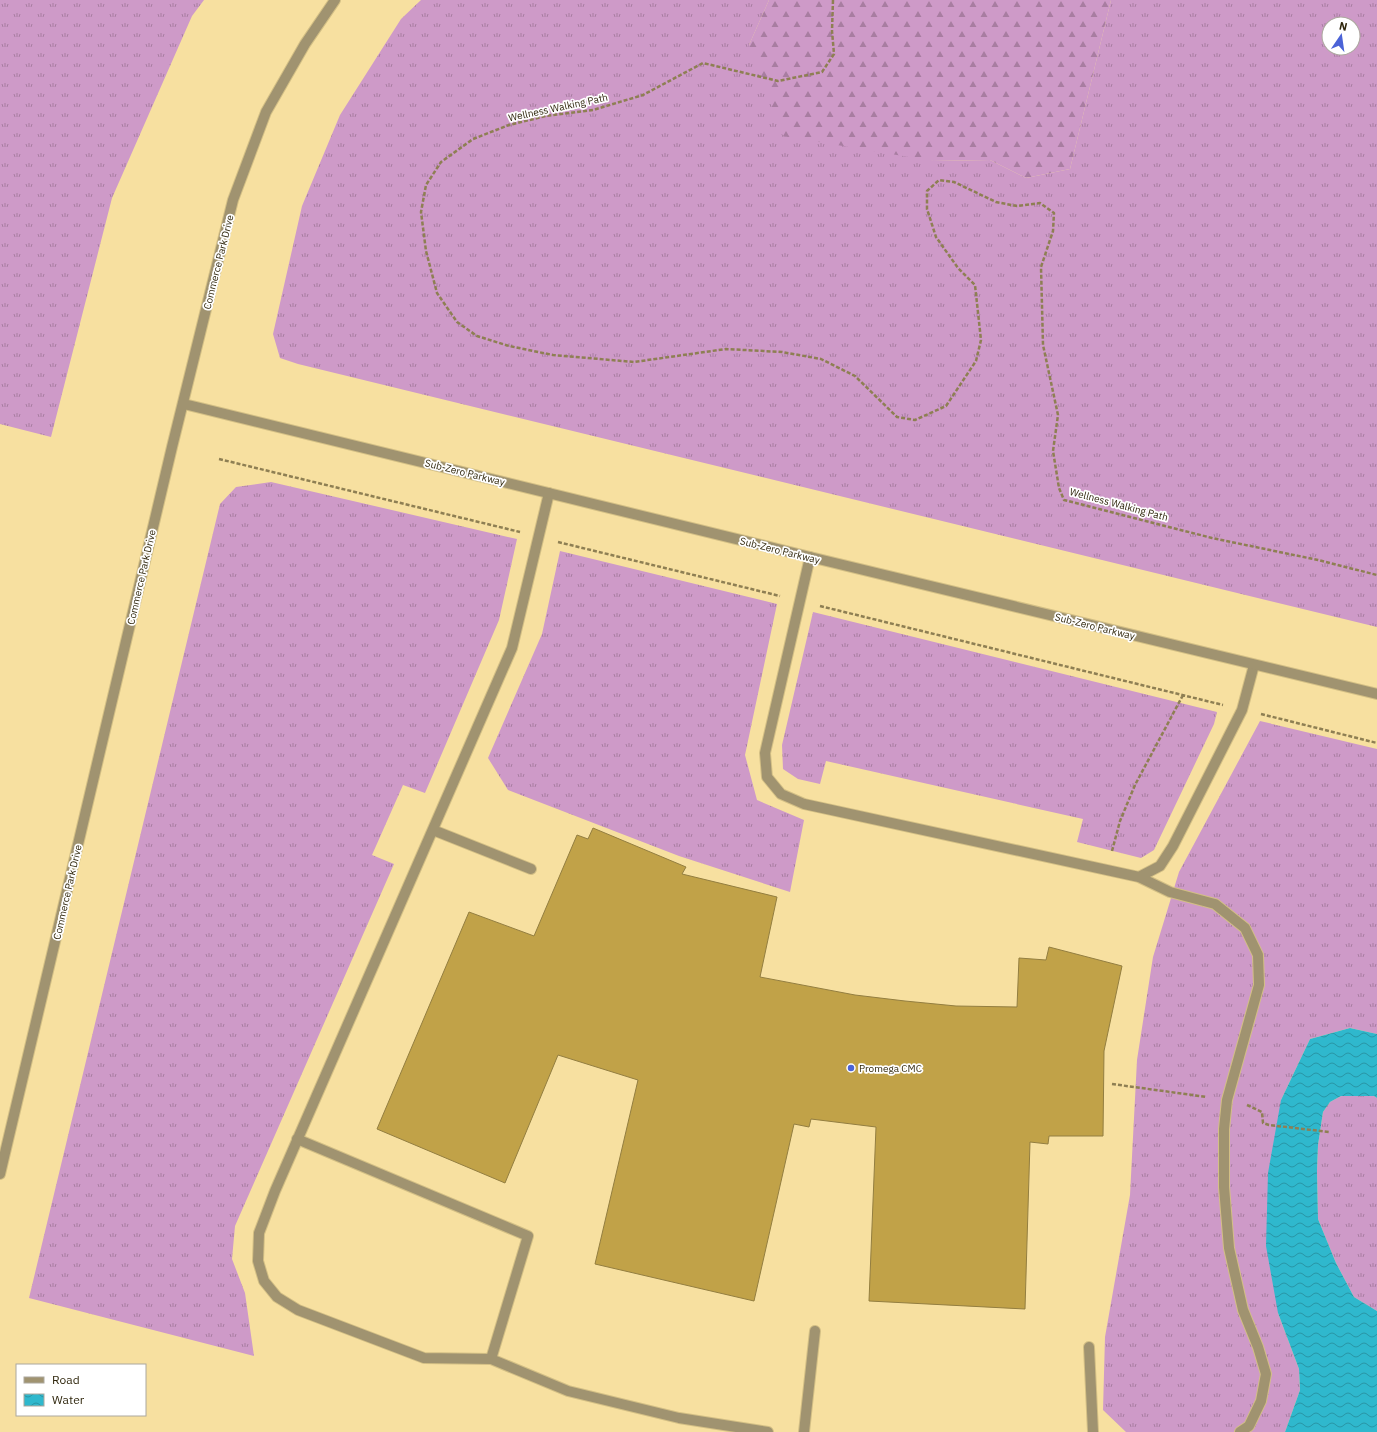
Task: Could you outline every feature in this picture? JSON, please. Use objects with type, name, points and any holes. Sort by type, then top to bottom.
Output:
[{"type":"street","name":"Commerce Park Drive","points":[[0,1174],[168,463],[184,404],[233,200],[266,112],[305,44],[335,0]]},
{"type":"street","name":"Sub-Zero Parkway","points":[[184,404],[1377,694]]},
{"type":"street","points":[[549,493],[512,648],[275,1191],[259,1233],[258,1261],[264,1281],[277,1297],[298,1310],[424,1358],[491,1359],[568,1391],[679,1418],[768,1432]]},
{"type":"street","points":[[810,557],[764,752],[767,777],[781,794],[804,804],[1139,877],[1170,892],[1215,904],[1245,928],[1258,955],[1259,985],[1227,1100],[1224,1129],[1224,1187],[1229,1248],[1243,1310],[1258,1347],[1266,1374],[1261,1402],[1249,1426],[1240,1432]]},
{"type":"street","points":[[1139,877],[1160,866],[1173,846],[1242,710],[1254,665]]},
{"type":"street","points":[[432,830],[531,869]]},
{"type":"street","points":[[297,1140],[528,1236],[491,1359]]},
{"type":"street","points":[[804,1432],[815,1331]]},
{"type":"street","points":[[1089,1347],[1092,1432]]},
{"type":"path","name":"Wellness Walking Path","points":[[833,0],[832,31],[834,54],[822,72],[778,81],[704,63],[642,95],[592,110],[546,116],[502,128],[473,139],[441,162],[426,185],[421,212],[426,250],[437,293],[458,322],[477,336],[510,346],[553,355],[634,362],[726,349],[782,352],[821,358],[855,376],[897,417],[915,420],[946,406],[976,361],[981,340],[975,285],[958,268],[936,237],[927,209],[927,191],[939,180],[954,182],[996,202],[1017,206],[1040,203],[1054,213],[1053,231],[1041,267],[1043,345],[1058,415],[1053,451],[1059,488],[1064,500],[1212,538],[1318,560],[1377,575]]},
{"type":"path","points":[[1107,870],[1120,821],[1135,784],[1183,695]]},
{"type":"path","points":[[1112,1084],[1244,1103],[1262,1112],[1263,1123],[1329,1132]]},
{"type":"green space","points":[[0,0],[204,0],[192,16],[112,198],[51,437],[0,424]]},
{"type":"green space","points":[[421,0],[769,0],[749,45],[933,161],[990,160],[1026,178],[1070,169],[1111,0],[1377,0],[1377,627],[298,364],[280,358],[273,334],[302,206],[340,115],[401,19]]},
{"type":"green space","points":[[769,0],[1111,0],[1070,169],[1026,178],[990,160],[933,161],[783,136],[749,45]]},
{"type":"green space","points":[[271,482],[517,539],[499,620],[425,793],[403,785],[372,855],[394,864],[235,1226],[232,1259],[245,1293],[254,1356],[29,1298],[220,504],[236,487]]},
{"type":"green space","points":[[560,551],[777,604],[745,755],[757,800],[804,820],[790,892],[679,856],[508,790],[488,758],[542,634]]},
{"type":"green space","points":[[813,612],[1217,712],[1214,724],[1154,850],[1141,858],[1077,842],[1083,819],[826,761],[820,784],[798,779],[783,769],[782,745]]},
{"type":"green space","points":[[1260,721],[1377,749],[1377,1034],[1350,1028],[1310,1039],[1281,1100],[1278,1313],[1299,1369],[1300,1390],[1285,1432],[1126,1432],[1103,1410],[1105,1337],[1130,1195],[1137,1060],[1153,957],[1179,872]]},
{"type":"green space","points":[[1341,1096],[1374,1096],[1377,1098],[1377,1311],[1354,1297],[1336,1263],[1318,1219],[1318,1145],[1323,1112],[1330,1102]]},
{"type":"water","points":[[1350,1028],[1377,1034],[1377,1098],[1374,1096],[1341,1096],[1330,1102],[1323,1112],[1318,1145],[1318,1219],[1336,1263],[1354,1297],[1377,1311],[1377,1432],[1285,1432],[1300,1390],[1299,1369],[1278,1313],[1266,1246],[1268,1173],[1281,1100],[1310,1039]]},
{"type":"building","name":"Promega CMC","points":[[593,828],[686,867],[682,874],[777,897],[760,977],[855,995],[905,1001],[956,1006],[1017,1007],[1019,958],[1046,960],[1049,947],[1122,966],[1104,1051],[1103,1136],[1049,1136],[1048,1144],[1030,1142],[1025,1309],[869,1301],[876,1127],[811,1119],[809,1127],[794,1124],[754,1301],[595,1264],[638,1080],[558,1055],[505,1183],[377,1129],[469,912],[534,936],[577,835],[588,839]]},
{"type":"place","name":"Promega CMC","points":[[851,1068]]}]
